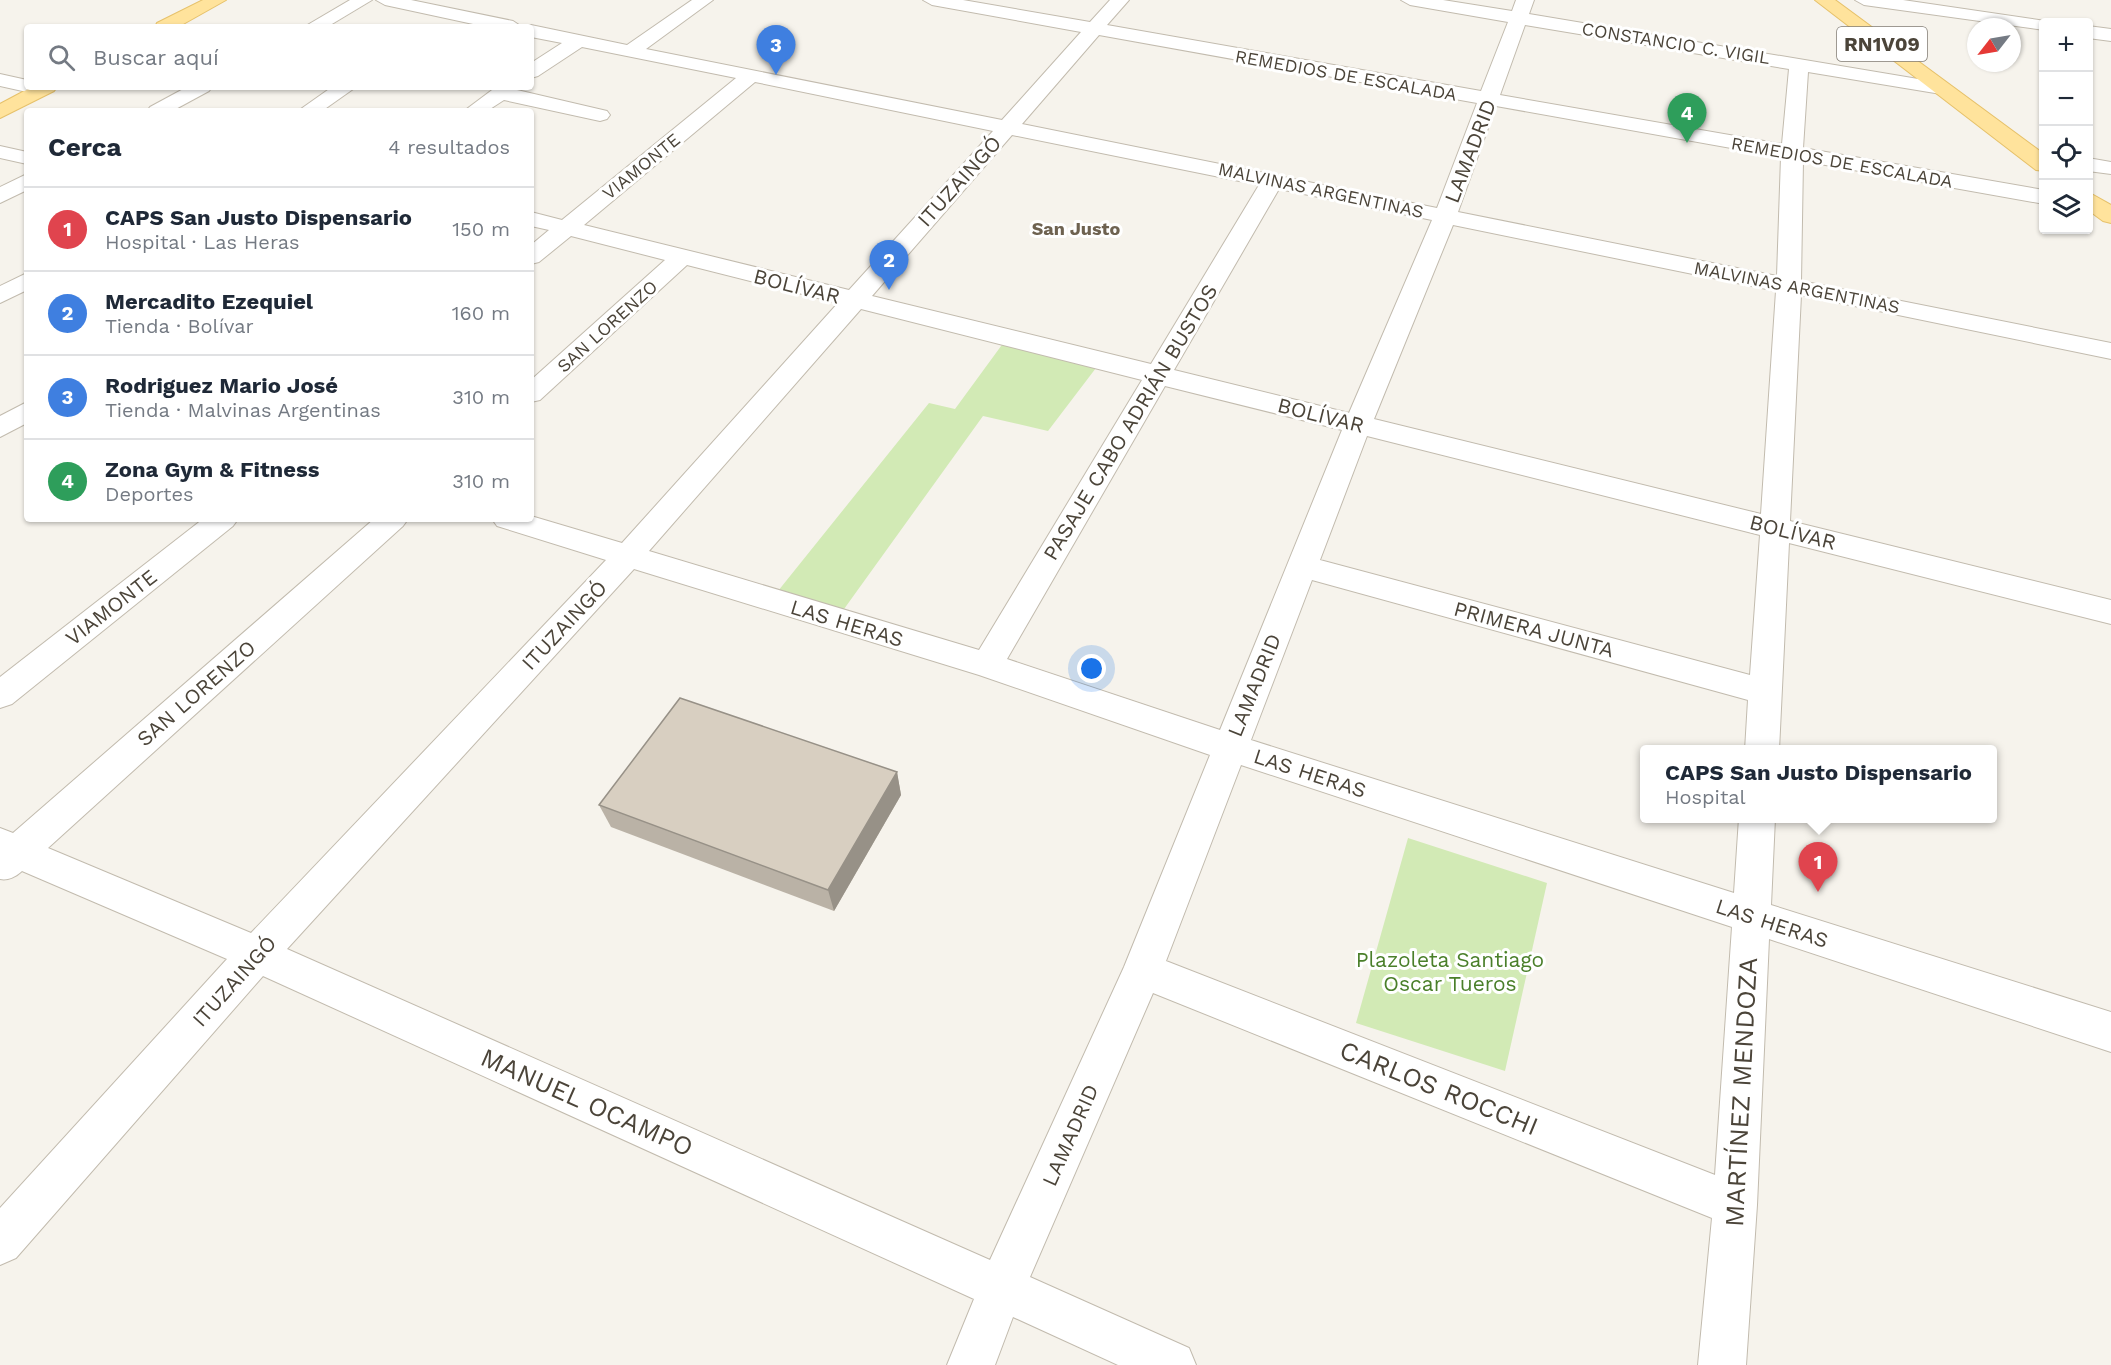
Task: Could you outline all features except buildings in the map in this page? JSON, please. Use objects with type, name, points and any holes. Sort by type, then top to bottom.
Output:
[{"type":"main road","name":"RN1V09","points":[[1824,0],[2039,162]]},
{"type":"main road","name":"RN1V09","points":[[1843,0],[2039,146]]},
{"type":"main road","points":[[169,24],[209,1]]},
{"type":"main road","points":[[0,112],[32,90]]},
{"type":"main road","points":[[2093,191],[2102,206]]},
{"type":"street","points":[[319,24],[363,0]]},
{"type":"street","points":[[386,0],[498,24]]},
{"type":"street","points":[[446,24],[485,0]]},
{"type":"street","points":[[630,51],[704,0]]},
{"type":"street","name":"REMEDIOS DE ESCALADA","points":[[932,0],[1490,101],[2039,196]]},
{"type":"street","name":"ITUZAINGÓ","points":[[0,1242],[257,954],[627,557],[1120,0]]},
{"type":"street","name":"CONSTANCIO C. VIGIL","points":[[1410,0],[1522,9],[1799,64],[1941,88]]},
{"type":"street","points":[[1864,0],[1976,8],[2039,24]]},
{"type":"street","name":"LAMADRID","points":[[971,1365],[1002,1287],[1143,970],[1358,424],[1445,216],[1490,101],[1522,9]]},
{"type":"street","name":"MALVINAS ARGENTINAS","points":[[534,32],[2111,351]]},
{"type":"street","points":[[2093,33],[2111,35]]},
{"type":"street","points":[[534,70],[578,41]]},
{"type":"street","points":[[1762,745],[1789,285],[1792,153],[1799,64]]},
{"type":"street","name":"VIAMONTE","points":[[534,254],[751,76]]},
{"type":"street","points":[[0,80],[24,85]]},
{"type":"street","points":[[163,108],[196,90]]},
{"type":"street","points":[[313,108],[341,90]]},
{"type":"street","points":[[478,108],[505,90],[600,116]]},
{"type":"street","points":[[0,152],[24,157]]},
{"type":"street","points":[[2093,165],[2111,168]]},
{"type":"street","name":"PASAJE CABO ADRIÁN BUSTOS","points":[[987,665],[1273,180]]},
{"type":"street","points":[[0,196],[24,184]]},
{"type":"street","name":"BOLÍVAR","points":[[534,220],[2111,612]]},
{"type":"street","name":"SAN LORENZO","points":[[534,391],[682,257]]},
{"type":"street","points":[[0,296],[24,282]]},
{"type":"street","points":[[0,428],[24,413]]},
{"type":"street","name":"VIAMONTE","points":[[0,695],[219,522]]},
{"type":"street","name":"SAN LORENZO","points":[[6,854],[390,522]]},
{"type":"street","name":"LAS HERAS","points":[[516,522],[987,665],[1229,747],[2111,1032]]},
{"type":"street","name":"PRIMERA JUNTA","points":[[1302,566],[1765,692]]},
{"type":"street","name":"MARTÍNEZ MENDOZA","points":[[1722,1365],[1735,1205],[1757,823]]},
{"type":"street","name":"MANUEL OCAMPO","points":[[6,854],[257,954],[1172,1365]]},
{"type":"street","name":"CARLOS ROCCHI","points":[[1143,970],[1735,1205]]},
{"type":"green space","points":[[1004,342],[1099,364],[1048,431],[983,416],[839,616],[774,596],[929,403],[955,409]]},
{"type":"green space","name":"Plazoleta Santiago Oscar Tueros","points":[[1408,838],[1547,883],[1505,1071],[1356,1023]]},
{"type":"place","name":"Rodriguez Mario José","points":[[776,75]]},
{"type":"place","name":"Zona Gym & Fitness","points":[[1687,143]]},
{"type":"place","name":"Mercadito Ezequiel","points":[[889,290]]},
{"type":"place","name":"CAPS San Justo Dispensario","points":[[1818,892]]},
{"type":"district","name":"San Justo","points":[[1076,228]]}]
